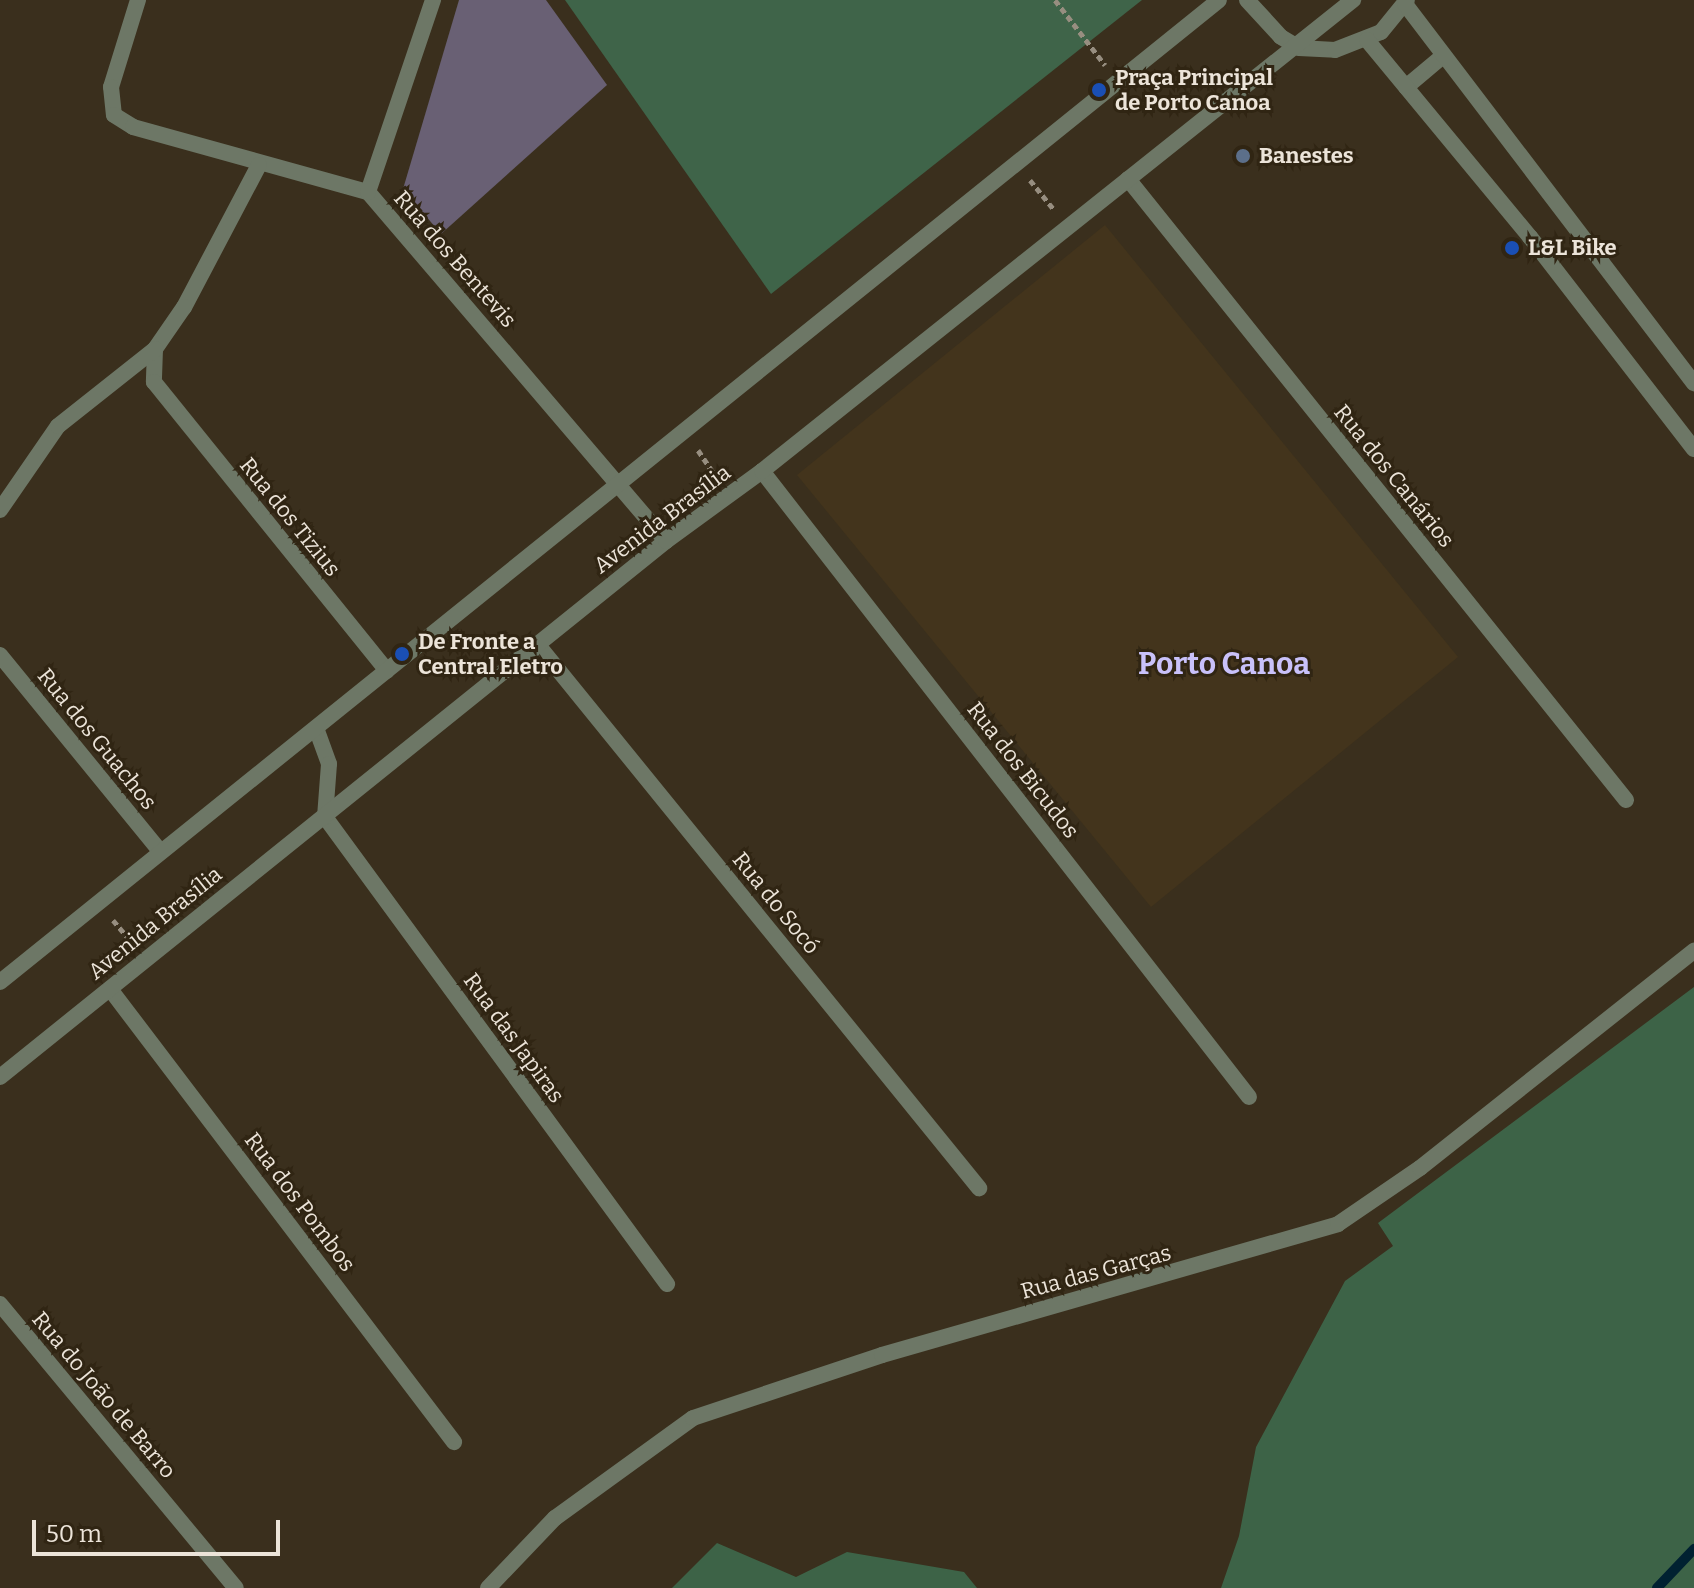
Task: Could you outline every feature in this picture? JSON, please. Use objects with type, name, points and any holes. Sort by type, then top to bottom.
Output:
[{"type":"street","name":"Rua dos Bentevis","points":[[138,0],[109,98],[114,115],[133,127],[259,165],[368,192],[666,541]]},
{"type":"street","points":[[368,192],[433,0]]},
{"type":"street","points":[[0,982],[1219,0]]},
{"type":"street","points":[[1247,0],[1281,37],[1299,48],[1335,50],[1367,40],[1406,2],[1443,56],[1694,383]]},
{"type":"street","name":"Avenida Brasília","points":[[0,1077],[666,541],[762,471],[1068,226],[1299,48],[1353,0]]},
{"type":"street","points":[[1367,40],[1694,449]]},
{"type":"street","points":[[1406,87],[1443,56]]},
{"type":"street","points":[[0,510],[58,426],[155,349],[184,307],[259,165]]},
{"type":"street","name":"Rua dos Canários","points":[[1128,179],[1626,800]]},
{"type":"street","name":"Rua dos Tizius","points":[[155,349],[152,374],[159,391],[387,671]]},
{"type":"street","name":"Rua dos Bicudos","points":[[762,471],[1249,1097]]},
{"type":"street","name":"Rua do Socó","points":[[538,645],[979,1188]]},
{"type":"street","name":"Rua dos Guachos","points":[[0,655],[160,851]]},
{"type":"street","points":[[316,728],[329,764],[325,817]]},
{"type":"street","name":"Rua das Japiras","points":[[325,817],[667,1284]]},
{"type":"street","name":"Rua das Garças","points":[[488,1588],[555,1518],[693,1418],[853,1364],[1338,1224],[1420,1168],[1694,951]]},
{"type":"street","name":"Rua dos Pombos","points":[[110,989],[454,1442]]},
{"type":"street","name":"Rua do João de Barro","points":[[0,1304],[236,1588]]},
{"type":"path","points":[[1055,0],[1118,81]]},
{"type":"path","points":[[1016,163],[1068,226]]},
{"type":"path","points":[[684,429],[729,495]]},
{"type":"path","points":[[98,902],[145,960]]},
{"type":"shaded area","points":[[1105,225],[1458,657],[1151,907],[797,475]]},
{"type":"green space","points":[[565,0],[1142,0],[771,294]]},
{"type":"green space","points":[[1694,987],[1694,1588],[1221,1588],[1239,1536],[1256,1447],[1345,1281],[1393,1246],[1378,1223]]},
{"type":"green space","points":[[717,1543],[796,1577],[847,1552],[964,1572],[977,1588],[672,1588]]},
{"type":"building","points":[[459,0],[546,0],[607,85],[441,234],[403,189]]},
{"type":"waterway","points":[[1657,1588],[1694,1549]]},
{"type":"place","name":"Praça Principal de Porto Canoa","points":[[1099,90]]},
{"type":"place","name":"Banestes","points":[[1243,156]]},
{"type":"place","name":"L&L Bike","points":[[1512,248]]},
{"type":"place","name":"De Fronte a Central Eletro","points":[[402,654]]},
{"type":"district","name":"Porto Canoa","points":[[1224,664]]}]
